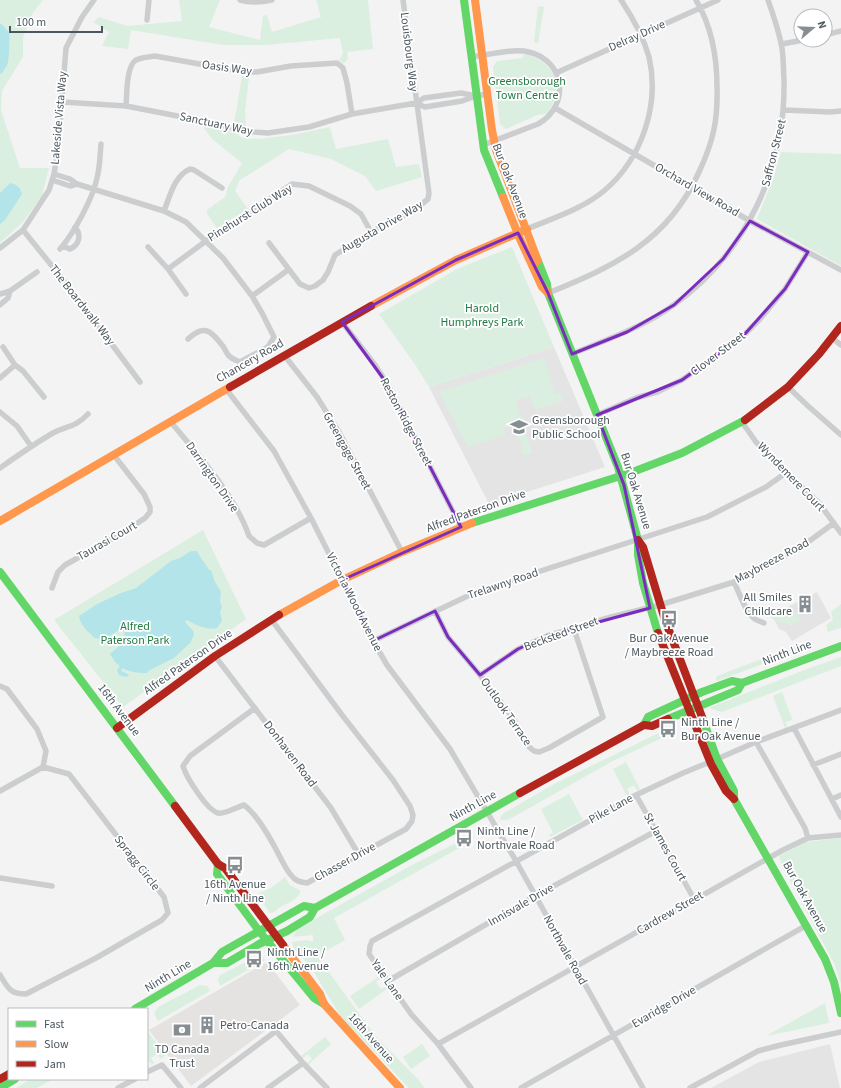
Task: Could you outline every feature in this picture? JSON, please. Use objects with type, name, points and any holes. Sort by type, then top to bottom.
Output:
[{"type":"street","name":"Lakeside Vista Way","points":[[0,248],[23,230],[43,201],[52,180],[58,149],[66,48],[82,17],[94,0]]},
{"type":"street","points":[[147,20],[149,0]]},
{"type":"street","points":[[240,0],[244,2],[265,2],[272,0]]},
{"type":"street","name":"Louisbourg Way","points":[[403,0],[416,103]]},
{"type":"street","name":"Bur Oak Avenue","points":[[464,0],[483,145],[518,233],[542,287],[548,293]]},
{"type":"street","name":"Bur Oak Avenue","points":[[475,0],[496,150],[527,229],[547,284],[548,293],[621,476],[638,540],[643,547],[660,605],[695,696],[714,761]]},
{"type":"street","points":[[527,229],[588,202],[605,190],[622,172],[634,154],[648,123],[652,75],[649,57],[633,17],[621,0]]},
{"type":"street","points":[[548,293],[594,273],[629,254],[665,225],[681,206],[692,187],[709,151],[718,108],[717,67],[714,45],[708,24],[696,0]]},
{"type":"street","name":"Delray Drive","points":[[556,73],[718,0]]},
{"type":"street","name":"Saffron Street","points":[[572,354],[626,332],[674,305],[704,280],[724,259],[750,221],[769,180],[781,134],[784,110],[782,44],[768,0]]},
{"type":"street","points":[[782,44],[793,42]]},
{"type":"street","points":[[471,57],[527,51],[543,58],[552,66],[556,73],[560,90],[555,108],[547,118],[538,124],[483,145]]},
{"type":"street","name":"Oasis Way","points":[[126,106],[130,66],[135,60],[155,56],[244,72],[257,72],[292,66],[337,63],[343,68],[352,114]]},
{"type":"street","name":"Sanctuary Way","points":[[62,102],[126,106],[224,125],[241,131],[268,133],[309,127],[352,114],[416,103],[424,98],[461,93],[476,96]]},
{"type":"street","name":"Sanctuary Way","points":[[416,103],[425,107],[462,101],[487,94]]},
{"type":"street","name":"Augusta Drive Way","points":[[269,243],[300,284],[309,288],[315,286],[323,280],[335,255],[372,232],[413,211],[428,199],[429,193],[416,103]]},
{"type":"street","name":"Orchard View Road","points":[[555,108],[750,221],[841,270]]},
{"type":"street","points":[[784,110],[841,111]]},
{"type":"street","points":[[75,227],[79,234],[78,244],[70,249],[61,248],[75,227],[94,189],[99,169],[101,144]]},
{"type":"street","points":[[164,211],[182,172],[190,169],[194,170],[222,188]]},
{"type":"street","points":[[54,174],[70,179],[77,184],[164,211],[186,222],[223,258],[252,296],[274,337],[268,348],[240,362],[229,356],[210,331],[204,330],[196,332],[188,339]]},
{"type":"street","points":[[52,180],[70,186],[77,184]]},
{"type":"street","name":"Pinehurst Club Way","points":[[168,270],[206,241],[292,184],[309,186],[350,206],[361,214],[372,232]]},
{"type":"street","name":"Chancery Road","points":[[0,521],[342,322],[456,260],[527,229]]},
{"type":"street","name":"The Boardwalk Way","points":[[23,230],[69,287],[140,382]]},
{"type":"street","points":[[148,247],[186,294]]},
{"type":"street","name":"Clover Street","points":[[597,415],[636,398],[657,392],[682,380],[744,335],[760,319],[785,289],[808,252]]},
{"type":"street","points":[[252,296],[288,270]]},
{"type":"street","points":[[0,294],[10,291],[37,272]]},
{"type":"street","points":[[0,305],[8,298],[10,291]]},
{"type":"street","name":"Reston Ridge Street","points":[[342,322],[388,385],[461,527]]},
{"type":"street","name":"Alfred Paterson Drive","points":[[117,728],[215,656],[271,620],[342,580],[461,527],[621,476],[682,453],[742,422],[788,387],[819,354],[841,326]]},
{"type":"street","points":[[832,338],[841,345]]},
{"type":"street","points":[[3,347],[15,365],[23,371],[44,397]]},
{"type":"street","name":"Greengage Street","points":[[284,355],[317,397],[339,432],[402,552]]},
{"type":"street","points":[[0,378],[15,365]]},
{"type":"street","points":[[788,387],[841,435]]},
{"type":"street","name":"Victoria Wood Avenue","points":[[226,389],[274,450],[311,518],[373,641],[387,665],[450,750],[487,812]]},
{"type":"street","points":[[0,412],[16,426],[31,446]]},
{"type":"street","points":[[0,468],[31,446],[59,430],[81,422],[88,414]]},
{"type":"street","name":"Darrington Drive","points":[[170,421],[204,461],[229,496],[253,541],[264,545],[311,518]]},
{"type":"street","name":"Wyndemere Court","points":[[742,422],[756,442],[819,503],[841,533]]},
{"type":"street","name":"Taurasi Court","points":[[52,588],[58,572],[65,565],[126,531],[146,518],[150,512],[150,507],[144,494],[113,454]]},
{"type":"street","name":"Trelawny Road","points":[[373,641],[476,592],[678,527],[718,512],[766,487],[787,472]]},
{"type":"street","name":"Maybreeze Road","points":[[660,605],[734,582],[797,550],[834,523]]},
{"type":"street","name":"Bur Oak Avenue","points":[[638,540],[637,549],[650,608],[689,710],[714,761],[734,791],[734,799],[769,858],[825,959],[834,982],[841,1013]]},
{"type":"street","name":"16th Avenue","points":[[0,572],[218,864],[225,868],[320,994],[324,1004]]},
{"type":"street","points":[[734,582],[751,616],[764,623]]},
{"type":"street","points":[[650,608],[660,605]]},
{"type":"street","name":"Becksted Street","points":[[480,675],[518,649],[547,636],[611,617],[650,608]]},
{"type":"street","name":"Outlook Terrace","points":[[435,611],[448,637],[513,718],[528,746],[534,751],[538,752],[549,748],[603,717],[574,629]]},
{"type":"street","name":"Chasser Drive","points":[[255,708],[190,756],[183,766],[185,774],[210,808],[218,813],[224,813],[244,805],[250,810],[272,842],[290,875],[300,882],[307,883],[406,829],[410,825],[413,815],[410,806],[271,620]]},
{"type":"street","name":"Ninth Line","points":[[644,725],[648,717],[724,683],[737,681],[742,683],[841,646]]},
{"type":"street","name":"Donhaven Road","points":[[215,656],[331,808],[359,855]]},
{"type":"street","name":"Ninth Line","points":[[214,963],[227,963],[276,936],[310,917],[315,908],[591,753],[644,725],[652,726],[738,690],[742,683]]},
{"type":"street","points":[[0,686],[7,689],[37,729],[46,751],[43,767],[0,791]]},
{"type":"street","name":"Pike Lane","points":[[516,861],[636,795],[683,772],[714,761],[756,742],[841,710]]},
{"type":"street","points":[[794,728],[841,817]]},
{"type":"street","points":[[756,742],[805,828],[808,838],[841,835]]},
{"type":"street","points":[[813,764],[841,754]]},
{"type":"street","name":"Spragg Circle","points":[[0,975],[9,990],[17,994],[26,994],[96,958],[162,920],[168,913],[164,897],[69,774],[43,767]]},
{"type":"street","name":"St James Court","points":[[636,795],[694,899]]},
{"type":"street","points":[[832,799],[841,795]]},
{"type":"street","name":"Northvale Road","points":[[487,812],[643,1088]]},
{"type":"street","name":"Innisvale Drive","points":[[388,981],[535,896],[656,831]]},
{"type":"street","name":"Cardrew Street","points":[[438,1044],[694,899],[808,838]]},
{"type":"street","name":"Yale Lane","points":[[471,1088],[438,1044],[411,1014],[368,954],[372,941],[516,861]]},
{"type":"street","name":"16th Avenue","points":[[218,864],[217,874],[259,931],[314,998],[324,1004],[400,1088]]},
{"type":"street","points":[[0,878],[52,886]]},
{"type":"street","name":"Ninth Line","points":[[137,1008],[214,963],[222,952],[259,931],[304,906],[315,908]]},
{"type":"street","name":"Evaridge Drive","points":[[521,1088],[807,925]]},
{"type":"street","points":[[200,1088],[276,1031],[303,1063],[327,1088]]},
{"type":"street","points":[[690,1088],[758,1052],[781,1044],[841,1032]]},
{"type":"street","points":[[268,1088],[303,1063]]},
{"type":"street","points":[[148,1072],[162,1065],[181,1088]]},
{"type":"street","points":[[0,1088],[13,1080]]},
{"type":"street","points":[[118,1088],[132,1080]]},
{"type":"highlighted area","points":[[750,221],[808,252],[785,289],[744,335],[682,380],[597,415],[624,485],[650,608],[547,636],[518,649],[480,675],[448,637],[435,611],[373,641],[342,580],[461,527],[388,385],[342,322],[456,260],[518,233],[548,293],[572,354],[627,332],[674,305],[723,259]]},
{"type":"shaded area","name":"Greensborough Public School","points":[[554,347],[605,467],[489,504],[429,387]]},
{"type":"shaded area","name":"All Smiles Childcare","points":[[817,592],[831,618],[792,641],[786,632],[779,629],[775,621],[770,616]]},
{"type":"shaded area","points":[[267,962],[300,1005],[191,1086],[149,1030]]},
{"type":"shaded area","points":[[830,1044],[840,1088],[711,1088],[759,1062]]},
{"type":"green space","points":[[0,0],[43,0],[32,14],[23,38],[23,57],[2,91],[1,110],[20,168],[49,168],[42,196],[23,222],[0,243]]},
{"type":"green space","points":[[179,0],[220,0],[209,27],[260,40],[263,16],[267,15],[272,32],[321,17],[316,0],[368,0],[373,49],[347,52],[348,59],[343,64],[339,60],[343,54],[340,38],[266,45],[223,45],[131,30],[128,49],[102,46],[109,32],[93,22],[99,17],[127,26],[182,21]]},
{"type":"green space","points":[[538,6],[544,7],[538,44],[534,42]]},
{"type":"green space","name":"Greensborough Town Centre","points":[[528,54],[546,64],[551,71],[555,78],[556,94],[548,113],[542,115],[540,114],[506,129],[500,124],[493,67],[497,61],[523,58],[523,55]]},
{"type":"green space","points":[[242,76],[249,77],[245,111],[246,129],[234,124]]},
{"type":"green space","points":[[202,125],[226,128],[243,138],[260,139],[292,135],[330,127],[336,149],[388,139],[396,167],[419,164],[422,177],[376,191],[365,176],[331,159],[289,149],[240,180],[235,191],[248,209],[217,228],[207,214],[207,210],[225,197],[228,187],[242,163],[212,139]]},
{"type":"green space","points":[[781,152],[841,154],[841,266],[757,219],[773,179]]},
{"type":"green space","name":"Harold Humphreys Park","points":[[512,247],[554,347],[429,387],[379,314],[457,269]]},
{"type":"green space","points":[[544,358],[555,395],[561,393],[563,401],[535,410],[530,396],[516,400],[520,415],[522,414],[524,421],[516,424],[512,419],[513,425],[503,429],[505,435],[468,447],[439,392]]},
{"type":"green space","points":[[524,430],[532,453],[526,455],[522,453],[522,442],[518,440],[516,435],[518,432]]},
{"type":"green space","name":"Alfred Paterson Park","points":[[203,530],[246,619],[123,707],[54,620]]},
{"type":"green space","points":[[841,604],[841,628],[828,632],[826,625],[833,620],[831,612]]},
{"type":"green space","points":[[781,611],[784,616],[793,611],[794,613],[796,612],[800,620],[791,625],[776,621],[771,616]]},
{"type":"green space","points":[[801,644],[812,644],[811,646],[717,681],[717,676]]},
{"type":"green space","points":[[841,657],[841,666],[722,712],[711,709],[711,707]]},
{"type":"green space","points":[[782,692],[794,724],[792,720],[786,722],[787,727],[785,728],[773,696]]},
{"type":"green space","points":[[659,733],[660,736],[663,735],[664,737],[611,762],[508,820],[500,820],[504,813],[556,783]]},
{"type":"green space","points":[[626,762],[640,789],[637,791],[634,785],[627,789],[630,795],[627,796],[613,769]]},
{"type":"green space","points":[[569,794],[583,820],[550,837],[549,835],[553,833],[541,809]]},
{"type":"green space","points":[[841,838],[841,984],[834,963],[783,868],[779,856],[805,842]]},
{"type":"green space","points":[[469,840],[470,842],[334,918],[345,940],[317,956],[377,1038],[425,1088],[409,1088],[341,1017],[312,969],[293,947],[292,942],[307,940],[313,942],[313,935],[293,937],[297,929],[410,866],[460,841],[462,844]]},
{"type":"green space","points":[[285,877],[290,885],[301,891],[295,899],[281,906],[275,912],[270,913],[260,899],[259,893],[271,888]]},
{"type":"green space","points":[[262,955],[265,960],[220,986],[218,980],[220,975],[246,962],[248,964]]},
{"type":"green space","points":[[380,976],[381,978],[376,982],[381,989],[387,986],[388,988],[359,1009],[350,996]]},
{"type":"green space","points":[[200,985],[207,986],[210,991],[158,1021],[154,1013],[158,1007]]},
{"type":"green space","points":[[825,1003],[829,1023],[766,1036]]},
{"type":"green space","points":[[148,1032],[166,1055],[161,1059],[157,1054],[151,1058],[154,1063],[152,1065],[148,1060]]},
{"type":"green space","points":[[325,1037],[331,1044],[307,1066],[306,1064],[312,1059],[308,1054],[302,1059],[300,1057]]},
{"type":"green space","points":[[422,1044],[430,1056],[411,1069],[403,1057]]},
{"type":"green space","points":[[29,1080],[51,1080],[37,1088],[16,1088]]},
{"type":"water","points":[[0,23],[9,33],[9,52],[8,62],[4,71],[0,74]]},
{"type":"water","points":[[10,183],[18,187],[22,194],[5,220],[0,224],[0,193]]},
{"type":"water","points":[[191,551],[197,551],[209,570],[211,570],[215,582],[221,592],[220,602],[222,607],[220,612],[222,621],[217,628],[209,629],[186,620],[185,622],[194,634],[191,642],[174,658],[148,671],[147,673],[134,672],[122,668],[121,671],[129,676],[126,677],[119,675],[117,670],[120,666],[115,662],[110,654],[123,641],[124,631],[122,629],[119,630],[100,639],[93,637],[86,629],[79,616],[97,604],[136,588],[171,561],[180,558]]},
{"type":"traffic: fast","points":[[464,0],[484,150],[503,197]]},
{"type":"traffic: fast","points":[[538,261],[547,284],[548,293],[618,467],[638,540],[638,555],[643,583],[658,633]]},
{"type":"traffic: fast","points":[[472,523],[630,473],[682,453],[745,420]]},
{"type":"traffic: fast","points":[[0,572],[175,806]]},
{"type":"traffic: fast","points":[[668,719],[738,690],[742,683],[841,646]]},
{"type":"traffic: fast","points":[[644,725],[648,717],[702,692],[732,681],[742,683]]},
{"type":"traffic: fast","points":[[702,717],[717,759],[734,791],[734,799],[825,959],[834,982],[841,1013]]},
{"type":"traffic: fast","points":[[213,963],[227,963],[259,944],[287,931],[310,917],[315,908],[520,793]]},
{"type":"traffic: fast","points":[[218,864],[217,874],[259,931],[314,998],[324,1004]]},
{"type":"traffic: fast","points":[[137,1008],[213,963],[222,952],[304,906],[315,908]]},
{"type":"traffic: fast","points":[[0,1088],[13,1080]]},
{"type":"traffic: slow","points":[[475,0],[496,150],[538,261]]},
{"type":"traffic: slow","points":[[503,197],[542,287],[548,293]]},
{"type":"traffic: slow","points":[[371,306],[456,260],[527,229]]},
{"type":"traffic: slow","points":[[0,521],[230,387]]},
{"type":"traffic: slow","points":[[279,615],[342,580],[402,552],[472,523]]},
{"type":"traffic: slow","points":[[283,945],[320,994],[324,1004],[400,1088]]},
{"type":"traffic: jam","points":[[230,387],[371,306]]},
{"type":"traffic: jam","points":[[745,420],[788,387],[819,354],[841,326]]},
{"type":"traffic: jam","points":[[638,540],[643,547],[665,620],[702,717]]},
{"type":"traffic: jam","points":[[117,728],[215,656],[279,615]]},
{"type":"traffic: jam","points":[[658,633],[711,764],[726,791],[734,799]]},
{"type":"traffic: jam","points":[[520,793],[644,725],[652,726],[668,719]]},
{"type":"traffic: jam","points":[[175,806],[218,864],[225,868],[283,945]]},
{"type":"traffic: jam","points":[[0,1079],[8,1075]]},
{"type":"place","name":"Greensborough Public School","points":[[519,427]]},
{"type":"place","name":"All Smiles Childcare","points":[[805,604]]},
{"type":"place","name":"Bur Oak Avenue / Maybreeze Road","points":[[669,619]]},
{"type":"place","name":"Ninth Line / Bur Oak Avenue","points":[[668,729]]},
{"type":"place","name":"Ninth Line / Northvale Road","points":[[464,838]]},
{"type":"place","name":"16th Avenue / Ninth Line","points":[[235,865]]},
{"type":"place","name":"Ninth Line / 16th Avenue","points":[[254,959]]},
{"type":"place","name":"Petro-Canada","points":[[207,1025]]},
{"type":"place","name":"TD Canada Trust","points":[[182,1030]]}]
